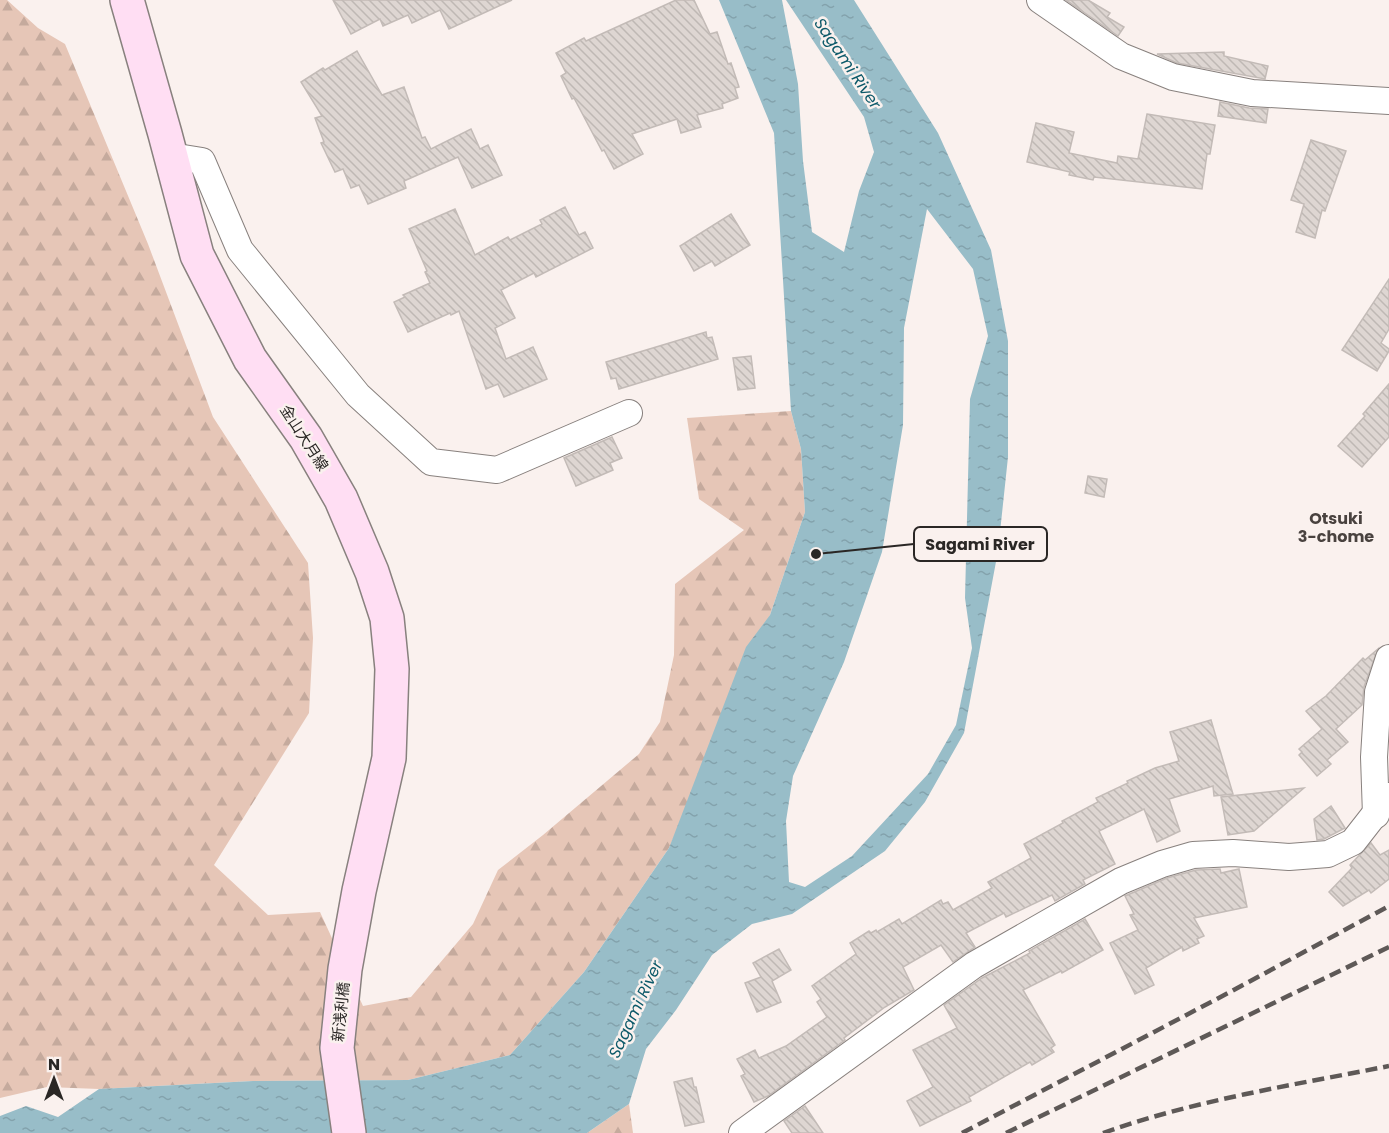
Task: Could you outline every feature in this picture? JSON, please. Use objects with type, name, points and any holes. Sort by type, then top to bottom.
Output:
[{"type":"main road","name":"金山大月線","points":[[127,0],[197,255],[250,359],[306,438],[341,499],[372,572],[387,618],[393,669],[389,758],[359,891]]},
{"type":"main road","name":"新浅利橋","points":[[349,1133],[337,1048],[345,969],[359,891]]},
{"type":"street","points":[[1040,0],[1121,56],[1173,77],[1252,93],[1389,100]]},
{"type":"street","points":[[171,156],[202,160],[240,250],[358,395],[431,462],[497,470],[629,413]]},
{"type":"street","points":[[741,1133],[974,965],[1121,881],[1162,864],[1193,855],[1233,853],[1289,857],[1328,854],[1353,842],[1383,806],[1374,757],[1378,692],[1389,658]]},
{"type":"green space","points":[[0,0],[7,0],[38,28],[65,44],[148,244],[213,417],[308,563],[313,638],[309,713],[214,865],[268,915],[320,912],[363,1006],[411,997],[473,924],[498,870],[639,754],[660,722],[674,655],[675,584],[744,530],[699,499],[687,418],[791,411],[801,449],[805,512],[770,615],[669,848],[584,972],[510,1055],[408,1080],[253,1081],[99,1089],[47,1087],[0,1098]]},
{"type":"green space","points":[[629,1104],[633,1133],[587,1133]]},
{"type":"water","points":[[719,0],[782,0],[798,84],[803,161],[812,232],[844,252],[859,191],[874,152],[864,117],[786,0],[854,0],[938,133],[991,250],[1008,341],[1008,457],[998,551],[964,733],[925,802],[885,851],[792,914],[752,924],[712,955],[676,1010],[646,1049],[629,1104],[587,1133],[0,1133],[0,1116],[26,1106],[58,1117],[99,1089],[253,1081],[408,1080],[510,1055],[584,972],[669,848],[746,647],[770,615],[805,512],[801,449],[791,411],[774,133]],"holes":[[[927,209],[973,269],[988,336],[970,399],[965,598],[972,648],[956,725],[928,774],[852,856],[805,887],[789,882],[786,821],[793,776],[844,662],[882,552],[903,425],[904,328]]]},
{"type":"building","points":[[333,0],[512,0],[449,29],[440,10],[412,23],[408,15],[383,26],[380,19],[351,34]]},
{"type":"building","points":[[676,0],[694,0],[710,34],[717,32],[739,87],[735,88],[738,98],[722,104],[723,108],[697,115],[701,127],[681,133],[677,119],[632,134],[643,154],[614,169],[574,98],[572,99],[561,76],[566,73],[556,53],[584,38],[586,41]]},
{"type":"building","points":[[1066,0],[1088,0],[1110,13],[1107,17],[1124,27],[1118,36]]},
{"type":"building","points":[[357,51],[382,95],[404,87],[422,138],[425,137],[431,149],[471,129],[480,149],[488,145],[502,175],[472,188],[458,157],[404,181],[406,188],[368,204],[359,185],[351,188],[343,169],[335,172],[321,143],[324,142],[315,118],[322,116],[301,82]]},
{"type":"building","points":[[1224,52],[1224,56],[1268,66],[1265,79],[1177,63],[1157,54]]},
{"type":"building","points":[[1220,102],[1268,109],[1266,123],[1218,116]]},
{"type":"building","points":[[1147,114],[1215,125],[1210,154],[1207,154],[1202,189],[1094,177],[1093,180],[1027,162],[1036,123],[1074,132],[1069,153],[1117,163],[1118,156],[1138,159]]},
{"type":"building","points":[[1311,140],[1346,151],[1325,211],[1322,210],[1315,238],[1296,232],[1304,204],[1291,200]]},
{"type":"building","points":[[565,207],[579,235],[585,232],[593,248],[536,277],[534,273],[501,290],[515,318],[495,328],[506,359],[533,347],[547,379],[504,397],[498,384],[486,389],[459,311],[408,332],[394,302],[405,297],[403,295],[430,283],[409,229],[455,209],[475,255],[508,237],[510,240],[542,224],[540,220]]},
{"type":"building","points":[[731,214],[750,245],[715,266],[712,261],[694,271],[680,246]]},
{"type":"building","points":[[1389,279],[1389,329],[1381,343],[1389,351],[1377,371],[1342,350]]},
{"type":"building","points":[[706,332],[707,338],[712,337],[718,359],[619,389],[616,378],[611,379],[606,362]]},
{"type":"building","points":[[751,356],[755,388],[738,390],[733,358]]},
{"type":"building","points":[[1389,384],[1389,437],[1362,467],[1338,446]]},
{"type":"building","points":[[612,437],[622,458],[610,463],[613,470],[576,486],[564,458]]},
{"type":"building","points":[[1088,476],[1107,479],[1104,497],[1085,493]]},
{"type":"building","points":[[1378,649],[1364,687],[1362,705],[1336,729],[1348,742],[1327,760],[1331,764],[1317,776],[1299,755],[1302,752],[1299,749],[1322,729],[1306,711],[1326,696],[1363,658],[1365,660]]},
{"type":"building","points":[[1211,720],[1233,794],[1214,796],[1213,786],[1169,799],[1180,831],[1157,842],[1144,809],[1099,831],[1115,864],[1083,880],[1085,884],[1055,901],[1052,895],[1006,917],[1004,913],[966,933],[975,947],[953,962],[941,945],[903,967],[914,990],[885,1007],[844,1038],[845,1040],[768,1096],[754,1102],[741,1076],[745,1074],[737,1059],[755,1050],[759,1058],[786,1046],[827,1017],[817,1002],[821,999],[812,986],[856,954],[850,943],[869,931],[871,933],[876,930],[877,932],[899,919],[902,924],[941,900],[943,904],[948,902],[953,910],[992,888],[988,882],[1031,858],[1024,844],[1098,802],[1096,798],[1128,783],[1127,781],[1155,768],[1179,761],[1170,732]]},
{"type":"building","points":[[1304,788],[1254,831],[1228,835],[1221,797]]},
{"type":"building","points":[[1331,806],[1345,828],[1324,839],[1317,840],[1314,819]]},
{"type":"building","points":[[1371,843],[1380,855],[1389,850],[1389,879],[1371,893],[1369,890],[1343,906],[1329,892],[1352,868],[1350,865]]},
{"type":"building","points":[[1220,869],[1221,873],[1239,869],[1247,907],[1194,918],[1204,936],[1197,939],[1199,943],[1183,951],[1182,947],[1146,968],[1154,985],[1135,994],[1110,943],[1138,930],[1130,915],[1134,914],[1125,896],[1167,878],[1196,870]]},
{"type":"building","points":[[1085,919],[1103,950],[1062,973],[1061,971],[1023,990],[1055,1045],[1051,1048],[1054,1052],[1032,1065],[1030,1062],[969,1097],[971,1101],[920,1126],[907,1101],[933,1087],[913,1050],[957,1028],[944,1005],[982,978],[1030,953],[1029,951]]},
{"type":"building","points":[[779,949],[791,970],[772,981],[781,1002],[757,1012],[745,983],[761,977],[753,963]]},
{"type":"building","points":[[692,1078],[704,1122],[685,1126],[674,1082]]},
{"type":"building","points":[[805,1106],[823,1133],[792,1133],[784,1121]]},
{"type":"railway","points":[[962,1133],[1389,906]]},
{"type":"railway","points":[[1006,1133],[1389,947]]},
{"type":"railway","points":[[1103,1133],[1209,1102],[1389,1066]]},
{"type":"place","name":"Sagami River","points":[[816,554]]},
{"type":"district","name":"Otsuki 3-chome","points":[[1336,527]]}]
